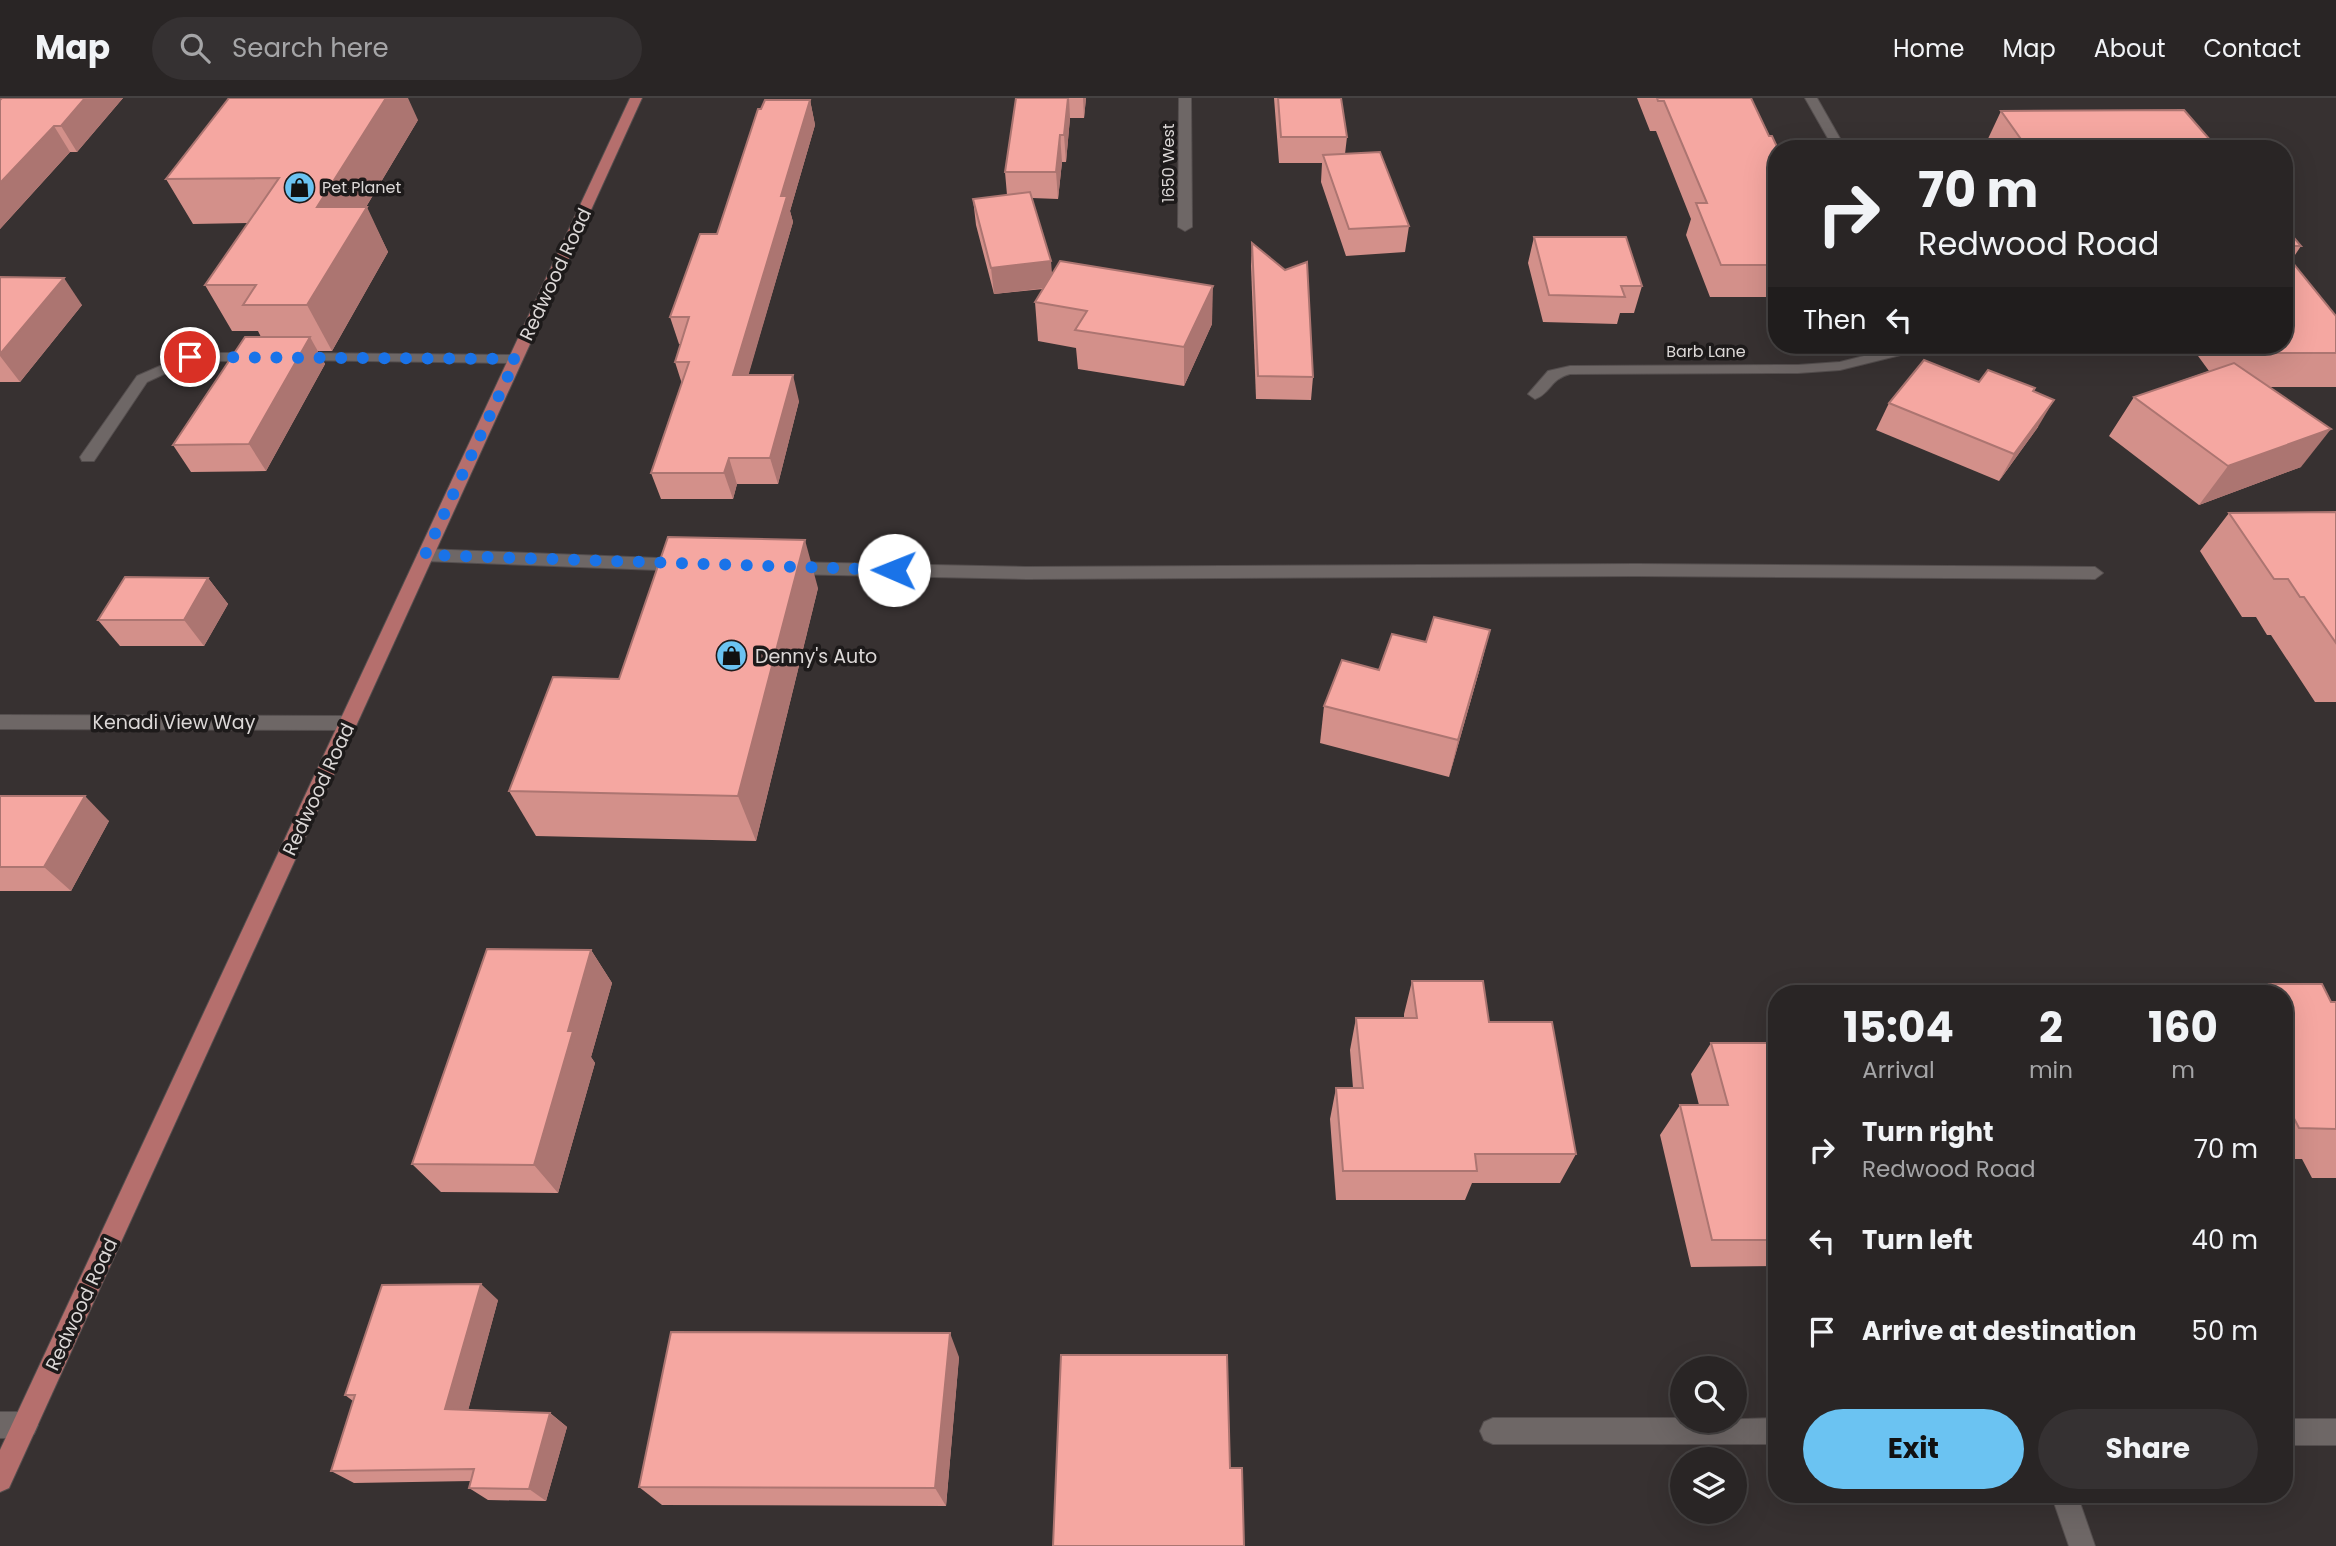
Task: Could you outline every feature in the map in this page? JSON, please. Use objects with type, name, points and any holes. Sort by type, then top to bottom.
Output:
[{"type":"main road","name":"Redwood Road","points":[[0,1479],[12,1426],[348,723],[636,98]]},
{"type":"street","name":"1650 West","points":[[1185,98],[1185,228]]},
{"type":"street","points":[[1811,98],[1835,140]]},
{"type":"street","name":"Barb Lane","points":[[1535,394],[1553,374],[1570,370],[1798,369],[1840,366],[1888,354]]},
{"type":"street","points":[[88,457],[142,379],[190,357],[516,359]]},
{"type":"street","name":"Kenadi View Way","points":[[0,722],[348,723]]},
{"type":"street","points":[[1493,1431],[1768,1431]]},
{"type":"street","points":[[2293,1432],[2336,1433]]},
{"type":"street","points":[[2067,1503],[2082,1546]]},
{"type":"lane","points":[[425,555],[696,565]]},
{"type":"lane","points":[[765,567],[1026,573],[1623,570],[2095,573]]},
{"type":"building","points":[[85,98],[61,126],[54,126],[0,183],[0,100]]},
{"type":"building","points":[[229,98],[386,98],[317,207],[367,207],[307,305],[243,305],[256,285],[205,285],[279,178],[166,179]]},
{"type":"building","points":[[1016,98],[1068,98],[1056,172],[1005,172]]},
{"type":"building","points":[[1278,98],[1341,98],[1347,137],[1281,137]]},
{"type":"building","points":[[1657,98],[1751,98],[1769,136],[1774,140],[1768,140],[1768,265],[1721,265],[1696,203],[1707,203],[1664,101],[1658,101]]},
{"type":"building","points":[[765,100],[810,100],[781,196],[787,196],[733,375],[793,375],[770,458],[729,458],[724,473],[651,473],[689,362],[675,362],[689,317],[670,317],[700,234],[717,234],[758,109],[761,109]]},
{"type":"building","points":[[2184,110],[2210,140],[2022,140],[2001,111]]},
{"type":"building","points":[[1380,152],[1409,226],[1349,229],[1323,155]]},
{"type":"building","points":[[1030,192],[1051,261],[991,268],[973,199]]},
{"type":"building","points":[[1534,237],[1626,237],[1642,286],[1621,286],[1625,297],[1549,295]]},
{"type":"building","points":[[2293,237],[2301,246],[2293,246]]},
{"type":"building","points":[[1252,243],[1285,270],[1307,262],[1313,377],[1258,376]]},
{"type":"building","points":[[1060,261],[1213,286],[1184,347],[1075,330],[1087,311],[1035,302]]},
{"type":"building","points":[[2293,263],[2336,316],[2336,353],[2293,353]]},
{"type":"building","points":[[0,277],[64,278],[0,354]]},
{"type":"building","points":[[245,337],[310,337],[249,444],[173,445]]},
{"type":"building","points":[[1924,360],[1979,382],[1988,370],[2035,388],[2033,391],[2054,400],[2014,454],[1889,403]]},
{"type":"building","points":[[2234,363],[2331,429],[2228,466],[2134,397]]},
{"type":"building","points":[[2336,512],[2336,643],[2288,579],[2274,579],[2229,513]]},
{"type":"building","name":"Denny's Auto","points":[[668,537],[805,540],[738,796],[509,791],[553,677],[619,679]]},
{"type":"building","points":[[125,577],[208,578],[184,620],[98,620]]},
{"type":"building","points":[[1434,617],[1490,630],[1458,740],[1324,706],[1342,660],[1379,670],[1392,634],[1426,642]]},
{"type":"building","points":[[0,796],[85,796],[44,867],[0,867]]},
{"type":"building","points":[[487,949],[591,950],[568,1031],[573,1031],[534,1165],[412,1164]]},
{"type":"building","points":[[1412,981],[1483,981],[1489,1022],[1552,1022],[1576,1154],[1475,1154],[1477,1171],[1343,1171],[1336,1088],[1363,1088],[1356,1018],[1417,1018]]},
{"type":"building","points":[[2322,984],[2331,1002],[2336,1002],[2336,1129],[2299,1128],[2293,1116],[2293,985],[2270,985]]},
{"type":"building","points":[[1711,1043],[1768,1043],[1768,1240],[1712,1240],[1680,1105],[1728,1105]]},
{"type":"building","points":[[481,1284],[445,1409],[550,1413],[529,1489],[469,1488],[474,1469],[331,1471],[355,1395],[345,1395],[382,1285]]},
{"type":"building","points":[[671,1332],[950,1333],[935,1488],[639,1487]]},
{"type":"building","points":[[1061,1355],[1227,1355],[1230,1468],[1242,1468],[1244,1546],[1053,1546]]},
{"type":"place","name":"Pet Planet","points":[[299,187]]},
{"type":"place","name":"Denny's Auto","points":[[732,656]]},
{"type":"route","points":[[190,357],[516,359],[425,555],[894,570]]}]
